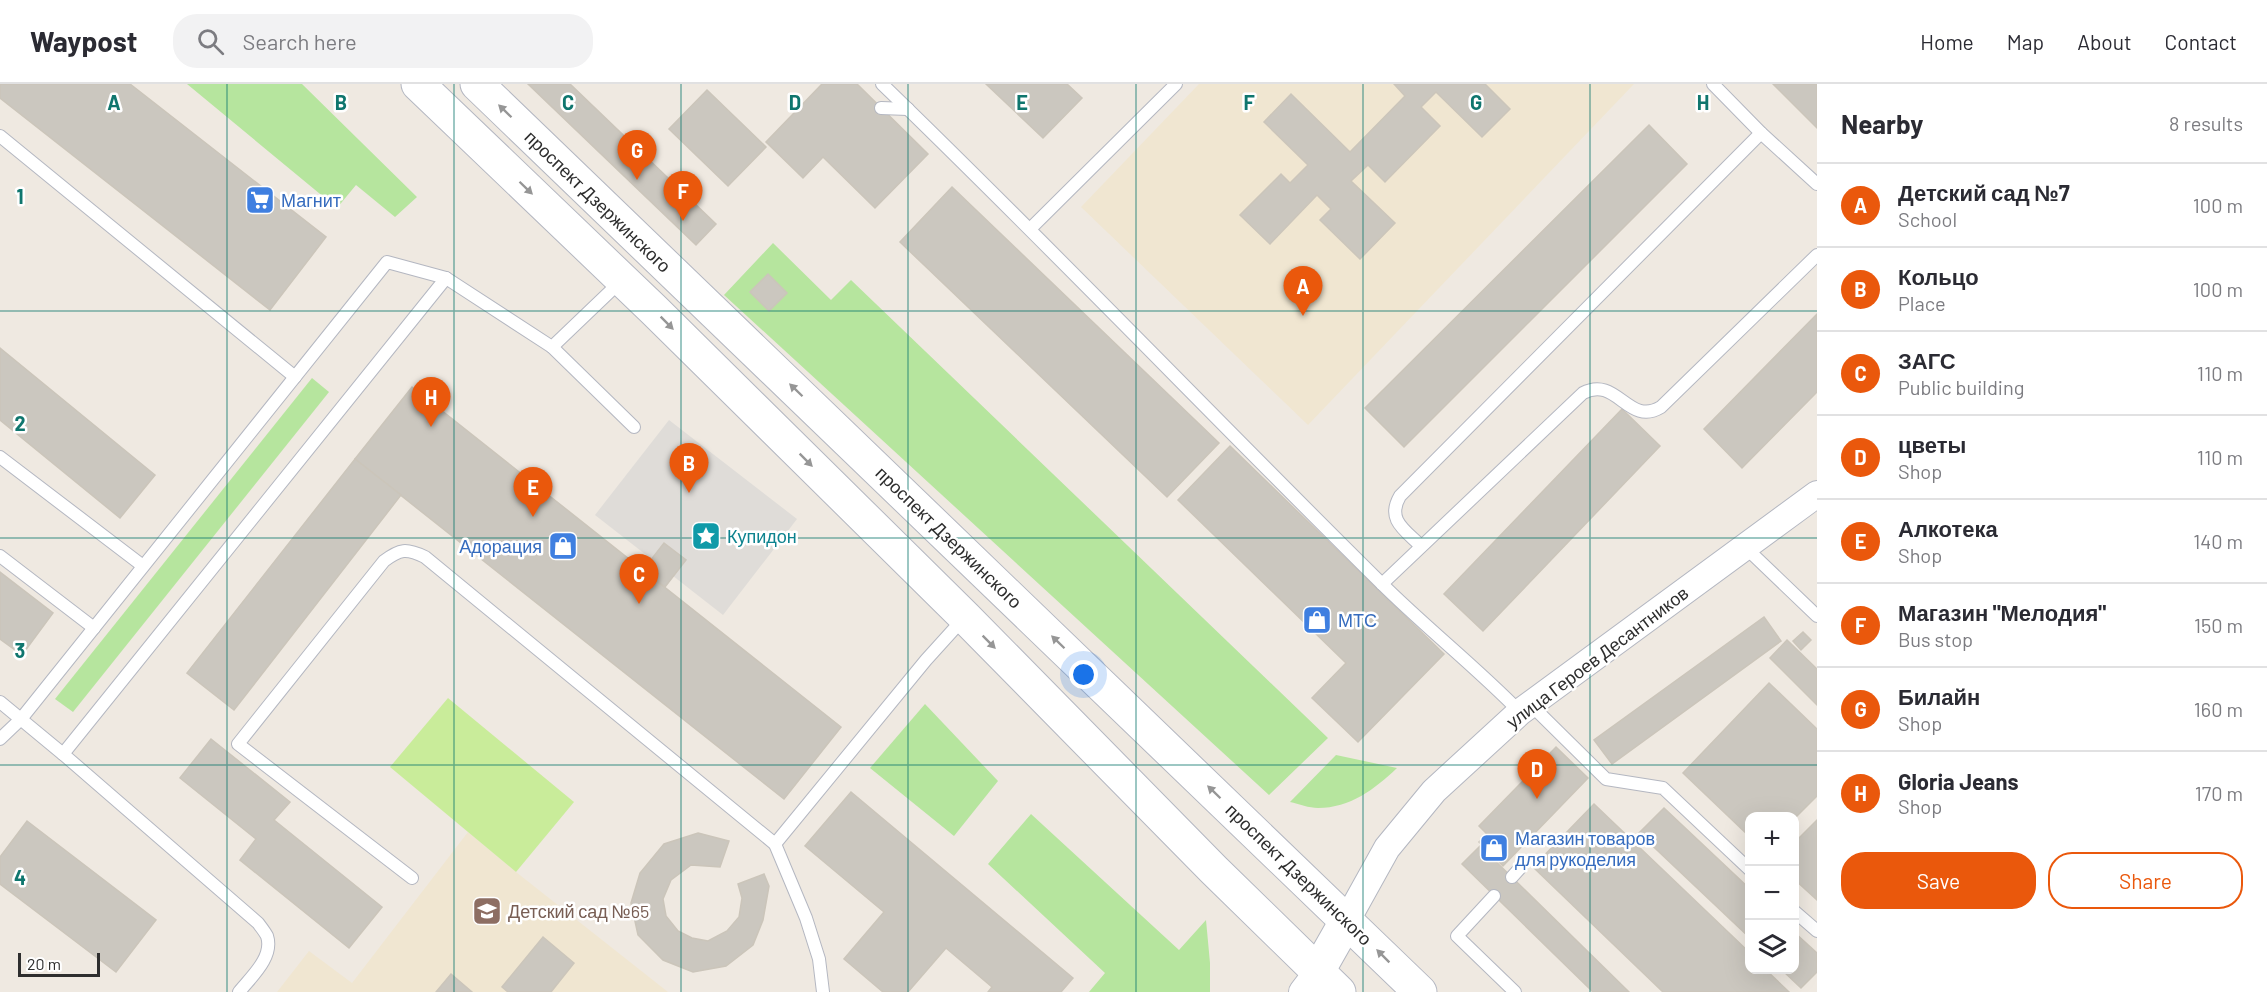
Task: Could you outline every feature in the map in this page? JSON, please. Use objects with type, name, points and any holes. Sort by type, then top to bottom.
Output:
[{"type":"street","points":[[418,84],[654,310],[965,617],[1214,870],[1320,985]]},
{"type":"street","name":"проспект Дзержинского","points":[[477,84],[1420,992]]},
{"type":"street","name":"улица Героев Десантников","points":[[1320,985],[1347,920],[1387,848],[1434,791],[1525,708],[1817,494]]},
{"type":"lane","points":[[882,84],[1030,229],[1382,584],[1606,779],[1663,788],[1745,866]]},
{"type":"lane","points":[[1030,229],[1176,84]]},
{"type":"lane","points":[[1713,84],[1761,133],[1817,184]]},
{"type":"lane","points":[[881,108],[908,109]]},
{"type":"lane","points":[[1421,546],[1395,517],[1395,506],[1400,496],[1761,133]]},
{"type":"lane","points":[[0,136],[295,377]]},
{"type":"lane","points":[[1382,584],[1583,393],[1592,388],[1601,388],[1643,413],[1653,412],[1661,407],[1817,255]]},
{"type":"lane","points":[[0,739],[21,719],[387,262],[446,278],[552,347],[634,427]]},
{"type":"lane","points":[[63,754],[446,278]]},
{"type":"lane","points":[[552,347],[622,280]]},
{"type":"lane","points":[[0,457],[143,566]]},
{"type":"lane","points":[[1745,547],[1817,616]]},
{"type":"lane","points":[[412,878],[238,744],[384,561],[396,552],[411,550],[434,564],[775,844],[806,918],[819,959],[823,992]]},
{"type":"lane","points":[[0,556],[94,628]]},
{"type":"lane","points":[[775,844],[926,660],[965,617]]},
{"type":"lane","points":[[0,702],[258,923],[267,936],[268,950],[262,964],[239,992]]},
{"type":"lane","points":[[1512,877],[1521,867]]},
{"type":"lane","points":[[1494,896],[1457,936],[1515,992]]},
{"type":"lane","points":[[1799,915],[1817,931]]},
{"type":"shaded area","points":[[1199,84],[1634,84],[1308,425],[1081,207]]},
{"type":"shaded area","points":[[669,420],[797,519],[723,615],[595,515]]},
{"type":"shaded area","name":"Детский сад №65","points":[[468,832],[668,992],[277,992],[309,951],[352,983]]},
{"type":"green space","points":[[187,84],[302,84],[417,197],[395,217],[356,185],[337,208]]},
{"type":"green space","points":[[773,243],[831,300],[851,280],[1328,738],[1269,795],[724,295]]},
{"type":"green space","points":[[312,378],[329,392],[73,712],[55,699]]},
{"type":"green space","points":[[448,698],[574,802],[516,872],[390,767]]},
{"type":"green space","points":[[925,704],[998,781],[954,836],[870,768]]},
{"type":"green space","points":[[1336,755],[1397,768],[1371,790],[1341,805],[1315,808],[1290,802]]},
{"type":"green space","points":[[1031,814],[1179,950],[1206,920],[1210,992],[1089,992],[1105,973],[988,864]]},
{"type":"building","points":[[0,84],[130,84],[326,237],[270,310],[0,98]]},
{"type":"building","points":[[528,84],[570,84],[716,224],[696,245]]},
{"type":"building","points":[[822,84],[857,84],[928,154],[875,208],[823,157],[803,178],[766,142]]},
{"type":"building","points":[[986,84],[1067,84],[1082,98],[1043,138]]},
{"type":"building","points":[[1394,84],[1485,84],[1510,109],[1482,137],[1436,92],[1421,107],[1440,126],[1385,182],[1368,165],[1351,181],[1395,223],[1360,259],[1320,220],[1331,209],[1317,195],[1270,244],[1240,215],[1281,174],[1290,183],[1308,165],[1264,122],[1291,94],[1350,152],[1405,96]]},
{"type":"building","points":[[1773,84],[1817,84],[1817,128]]},
{"type":"building","points":[[707,90],[766,147],[728,186],[669,129]]},
{"type":"building","points":[[1649,125],[1687,164],[1404,447],[1365,408]]},
{"type":"building","points":[[952,187],[1219,443],[1167,497],[900,242]]},
{"type":"building","points":[[768,274],[787,293],[769,311],[750,292]]},
{"type":"building","points":[[1817,314],[1817,392],[1742,468],[1704,429]]},
{"type":"building","points":[[0,348],[155,475],[120,518],[0,420]]},
{"type":"building","points":[[412,387],[841,727],[784,799],[355,459]]},
{"type":"building","points":[[1622,409],[1660,446],[1483,631],[1444,594]]},
{"type":"building","points":[[1230,446],[1444,654],[1358,742],[1312,698],[1346,663],[1178,500]]},
{"type":"building","points":[[355,459],[401,495],[234,710],[187,673]]},
{"type":"building","points":[[664,543],[686,560],[665,587],[643,570]]},
{"type":"building","points":[[0,572],[53,613],[22,655],[0,639]]},
{"type":"building","points":[[1764,617],[1781,641],[1612,764],[1594,740]]},
{"type":"building","points":[[1803,632],[1811,640],[1801,650],[1793,641]]},
{"type":"building","points":[[1787,640],[1817,669],[1817,705],[1770,658]]},
{"type":"building","points":[[1769,683],[1817,729],[1817,796],[1799,814],[1799,812],[1745,812],[1745,832],[1683,773]]},
{"type":"building","points":[[211,739],[290,802],[274,820],[382,907],[349,948],[240,860],[256,839],[180,778]]},
{"type":"building","points":[[1556,747],[1588,778],[1503,866],[1479,842],[1487,834],[1479,826]]},
{"type":"building","points":[[851,792],[1073,978],[1061,992],[988,992],[992,987],[946,948],[908,992],[883,992],[844,959],[884,912],[805,846]]},
{"type":"building","points":[[1594,804],[1745,948],[1745,974],[1770,974],[1789,992],[1663,992],[1533,867]]},
{"type":"building","points":[[1664,808],[1745,884],[1745,933],[1639,833]]},
{"type":"building","points":[[1817,820],[1817,900],[1799,884],[1799,838]]},
{"type":"building","points":[[27,821],[156,920],[116,972],[0,884],[0,857]]},
{"type":"building","points":[[698,833],[729,841],[720,867],[691,865],[671,880],[663,899],[666,916],[678,931],[692,938],[708,941],[727,931],[739,917],[742,898],[738,884],[764,874],[769,886],[763,920],[753,945],[726,966],[693,972],[663,960],[638,935],[631,903],[640,873],[664,844]]},
{"type":"building","points":[[1480,846],[1629,992],[1593,992],[1462,864]]},
{"type":"building","points":[[543,937],[574,963],[551,992],[508,992],[502,987]]},
{"type":"building","points":[[1799,937],[1817,953],[1817,972],[1801,988],[1786,974],[1799,974]]},
{"type":"building","points":[[451,974],[472,992],[436,992]]},
{"type":"place","name":"Билайн","points":[[637,180]]},
{"type":"place","name":"Магнит","points":[[260,200]]},
{"type":"place","name":"Магазин \"Мелодия\"","points":[[683,221]]},
{"type":"place","name":"Детский сад №7","points":[[1303,316]]},
{"type":"place","name":"Gloria Jeans","points":[[431,427]]},
{"type":"place","name":"Кольцо","points":[[689,493]]},
{"type":"place","name":"Алкотека","points":[[533,517]]},
{"type":"place","name":"Купидон","points":[[706,536]]},
{"type":"place","name":"Адорация","points":[[563,546]]},
{"type":"place","name":"ЗАГС","points":[[639,604]]},
{"type":"place","name":"МТС","points":[[1317,620]]},
{"type":"place","name":"цветы","points":[[1537,799]]},
{"type":"place","name":"Магазин товаров для рукоделия","points":[[1494,848]]},
{"type":"place","name":"Детский сад №65","points":[[487,911]]}]
